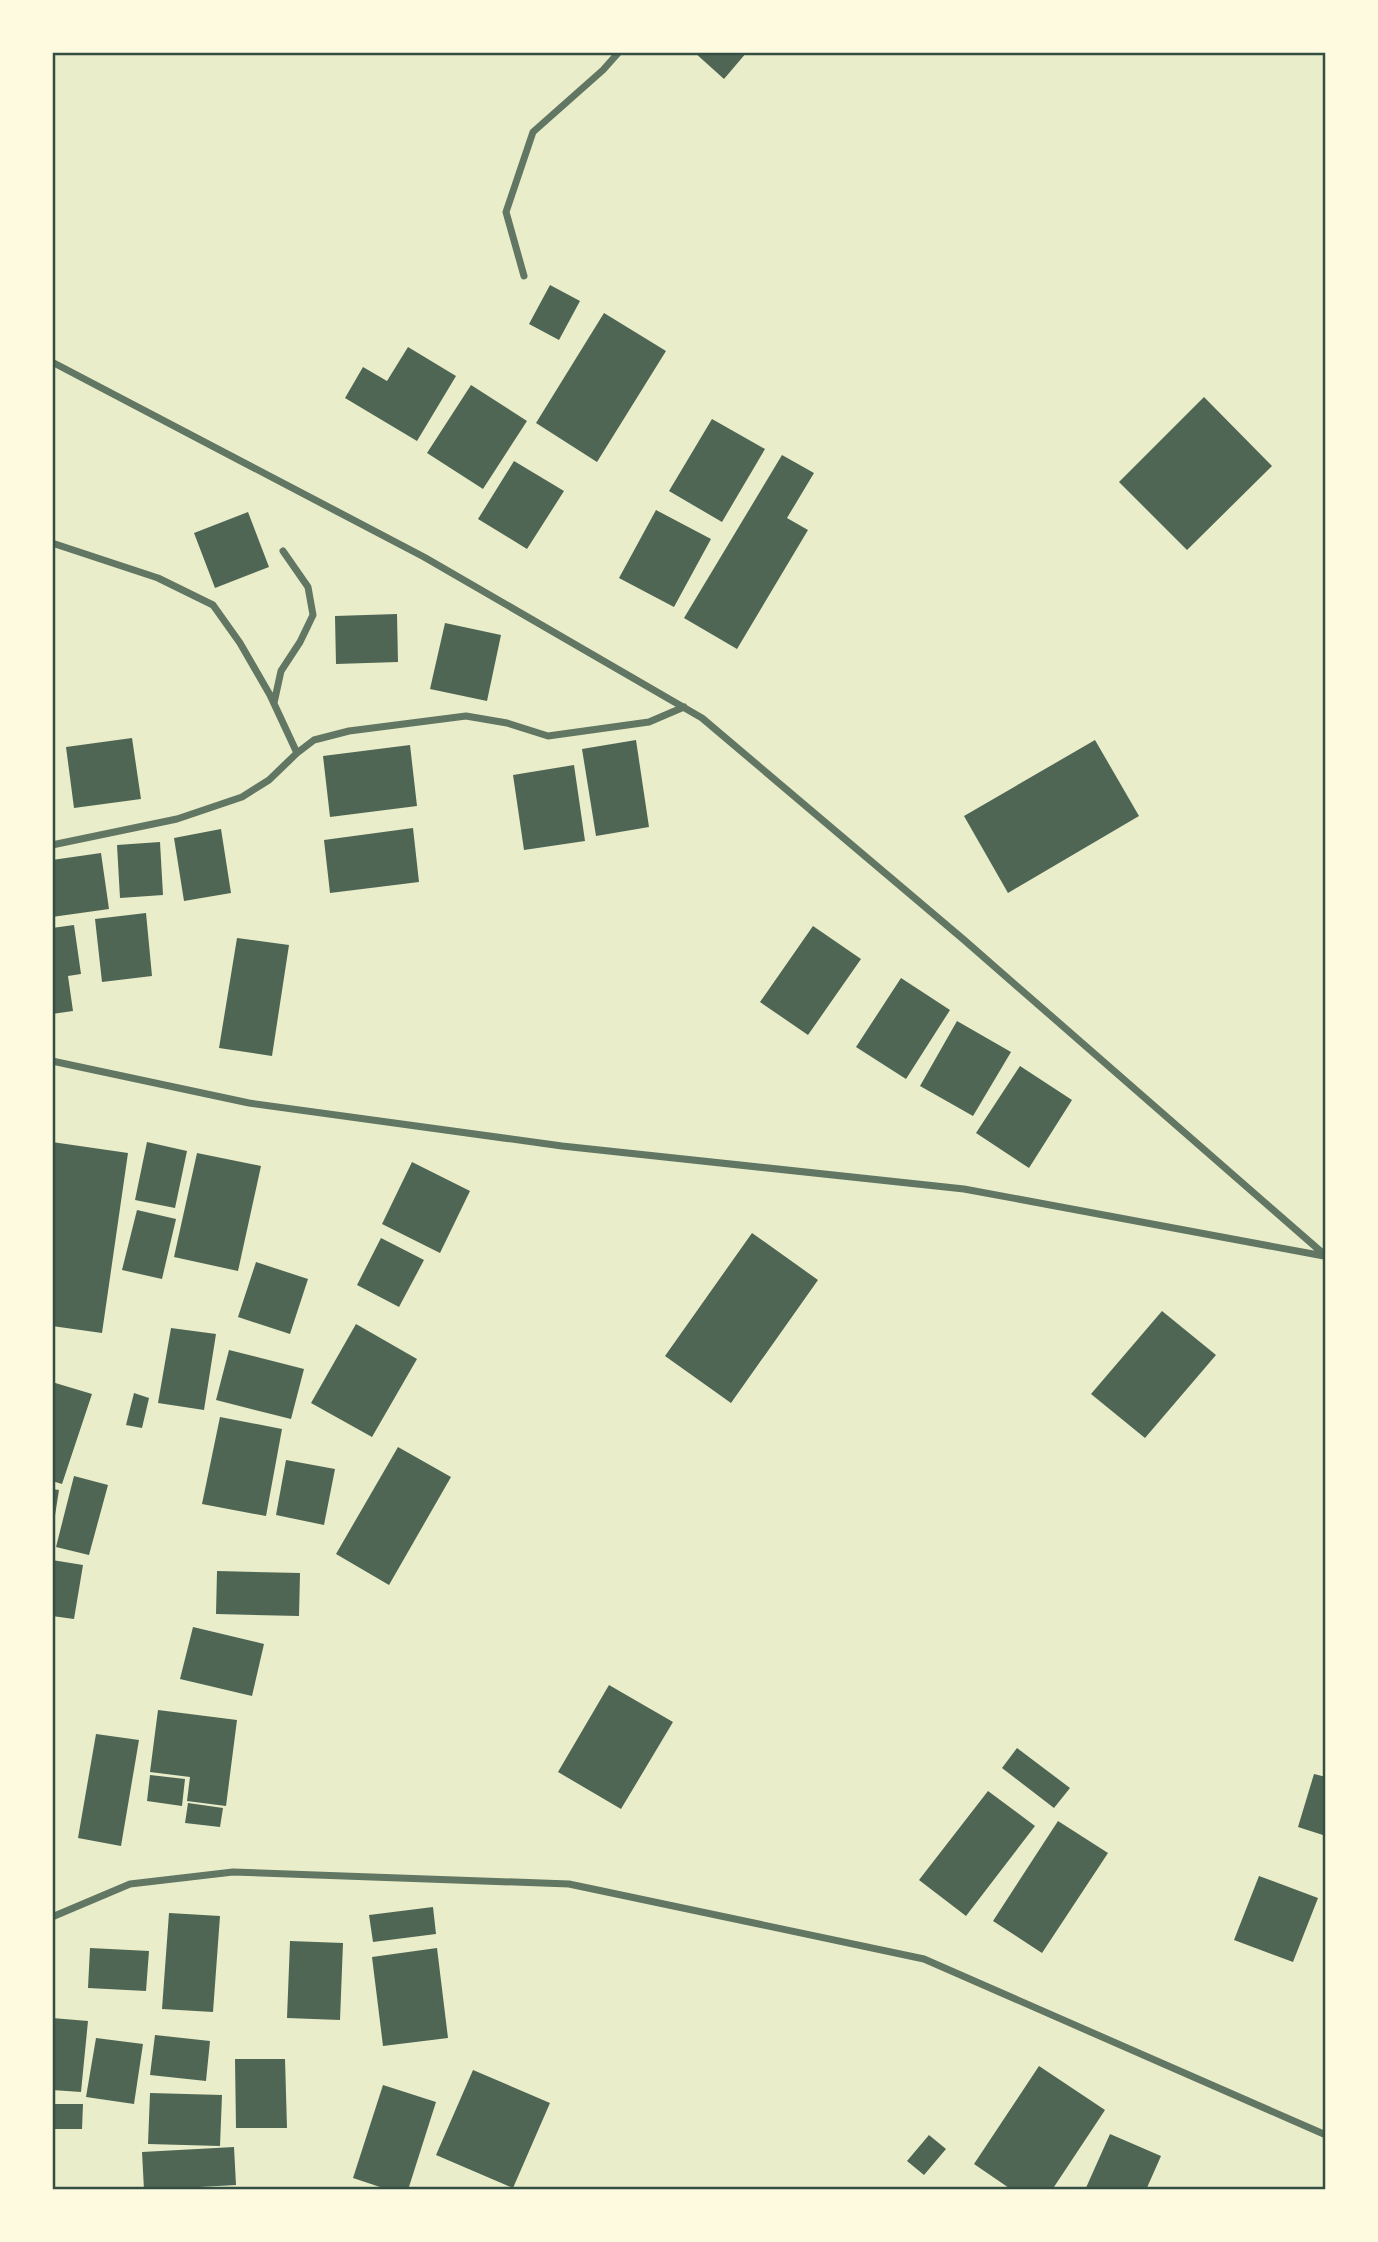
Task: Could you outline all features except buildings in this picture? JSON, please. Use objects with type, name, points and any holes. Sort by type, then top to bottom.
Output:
[{"type":"street","points":[[524,276],[506,212],[533,132],[603,70],[619,52]]},
{"type":"street","points":[[52,362],[424,557],[684,707],[712,727],[963,939],[1325,1256]]},
{"type":"street","points":[[52,543],[159,578],[213,605],[240,643],[274,703],[297,752]]},
{"type":"street","points":[[274,703],[281,671],[300,642],[313,615],[307,587],[283,551]]},
{"type":"street","points":[[52,845],[177,819],[242,797],[269,780],[297,752],[314,740],[349,731],[466,716],[507,723],[548,736],[649,722],[684,707]]},
{"type":"street","points":[[52,1061],[249,1103],[562,1146],[964,1189],[1325,1256]]},
{"type":"street","points":[[52,1917],[130,1884],[233,1872],[569,1884],[924,1959],[1325,2135]]}]
